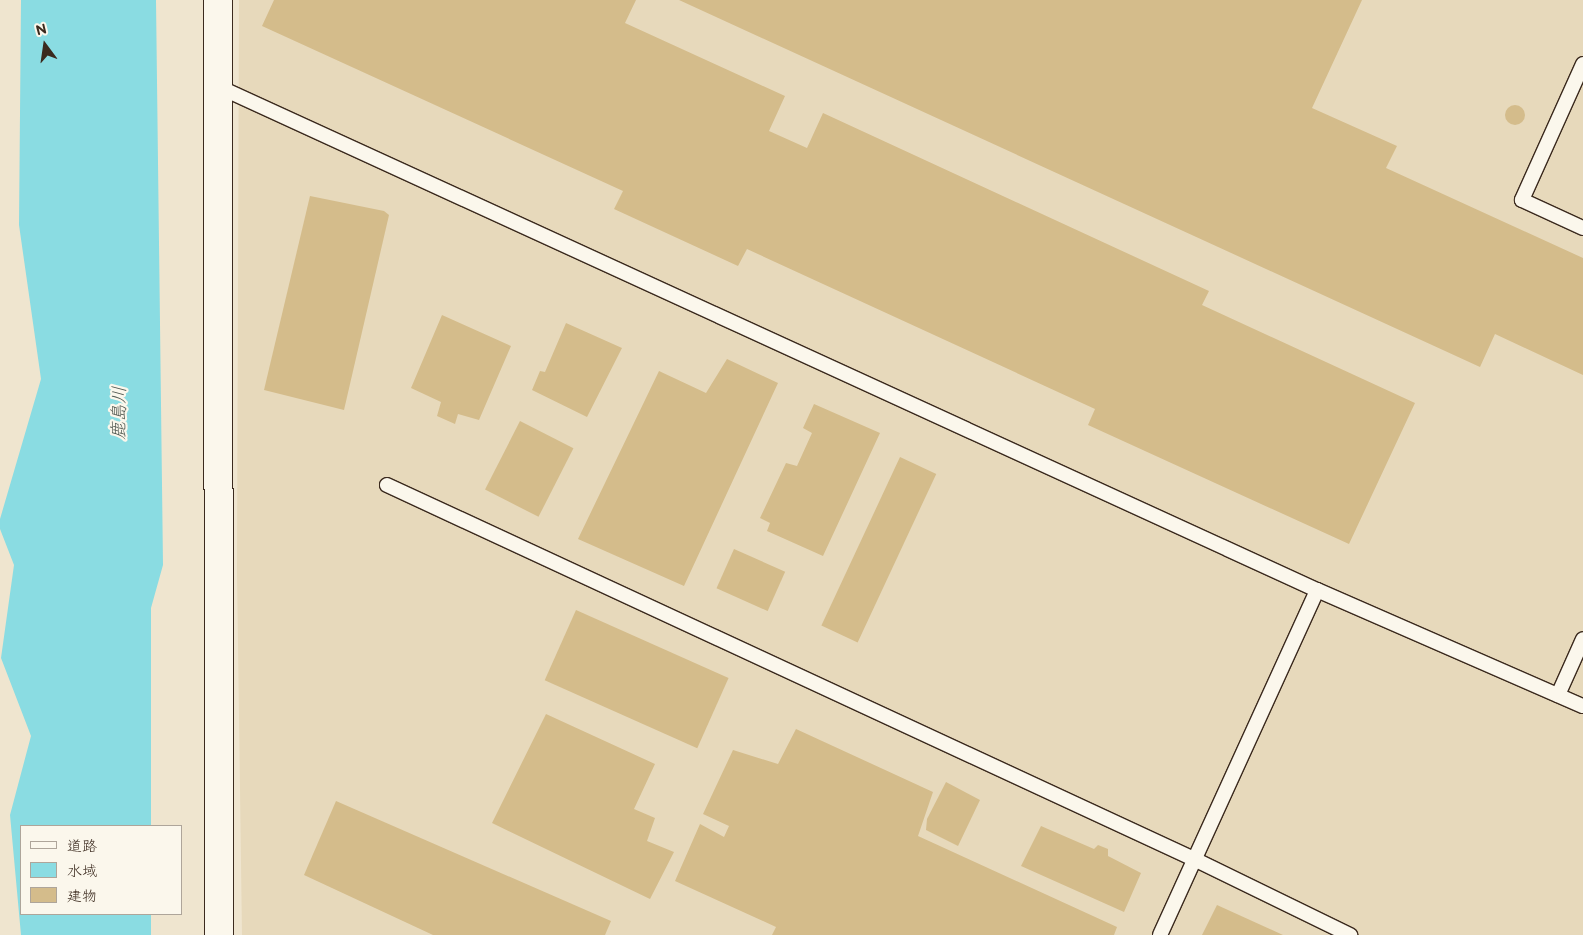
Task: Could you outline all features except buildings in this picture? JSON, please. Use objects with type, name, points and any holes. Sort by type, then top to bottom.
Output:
[{"type":"street","points":[[218,0],[219,935]]},
{"type":"lane","points":[[1583,64],[1522,200],[1583,228]]},
{"type":"lane","points":[[217,86],[1318,590],[1583,706]]},
{"type":"lane","points":[[387,485],[1194,860],[1350,935]]},
{"type":"lane","points":[[1160,935],[1318,590]]},
{"type":"lane","points":[[1558,694],[1583,639]]},
{"type":"shaded area","points":[[239,0],[1583,0],[1583,935],[242,935],[237,571]]},
{"type":"water","name":"鹿島川","points":[[21,0],[156,0],[163,565],[151,608],[151,825],[20,825],[20,915],[151,915],[151,935],[21,935],[10,815],[31,736],[1,658],[14,565],[0,529],[0,519],[41,379],[19,225]]}]
